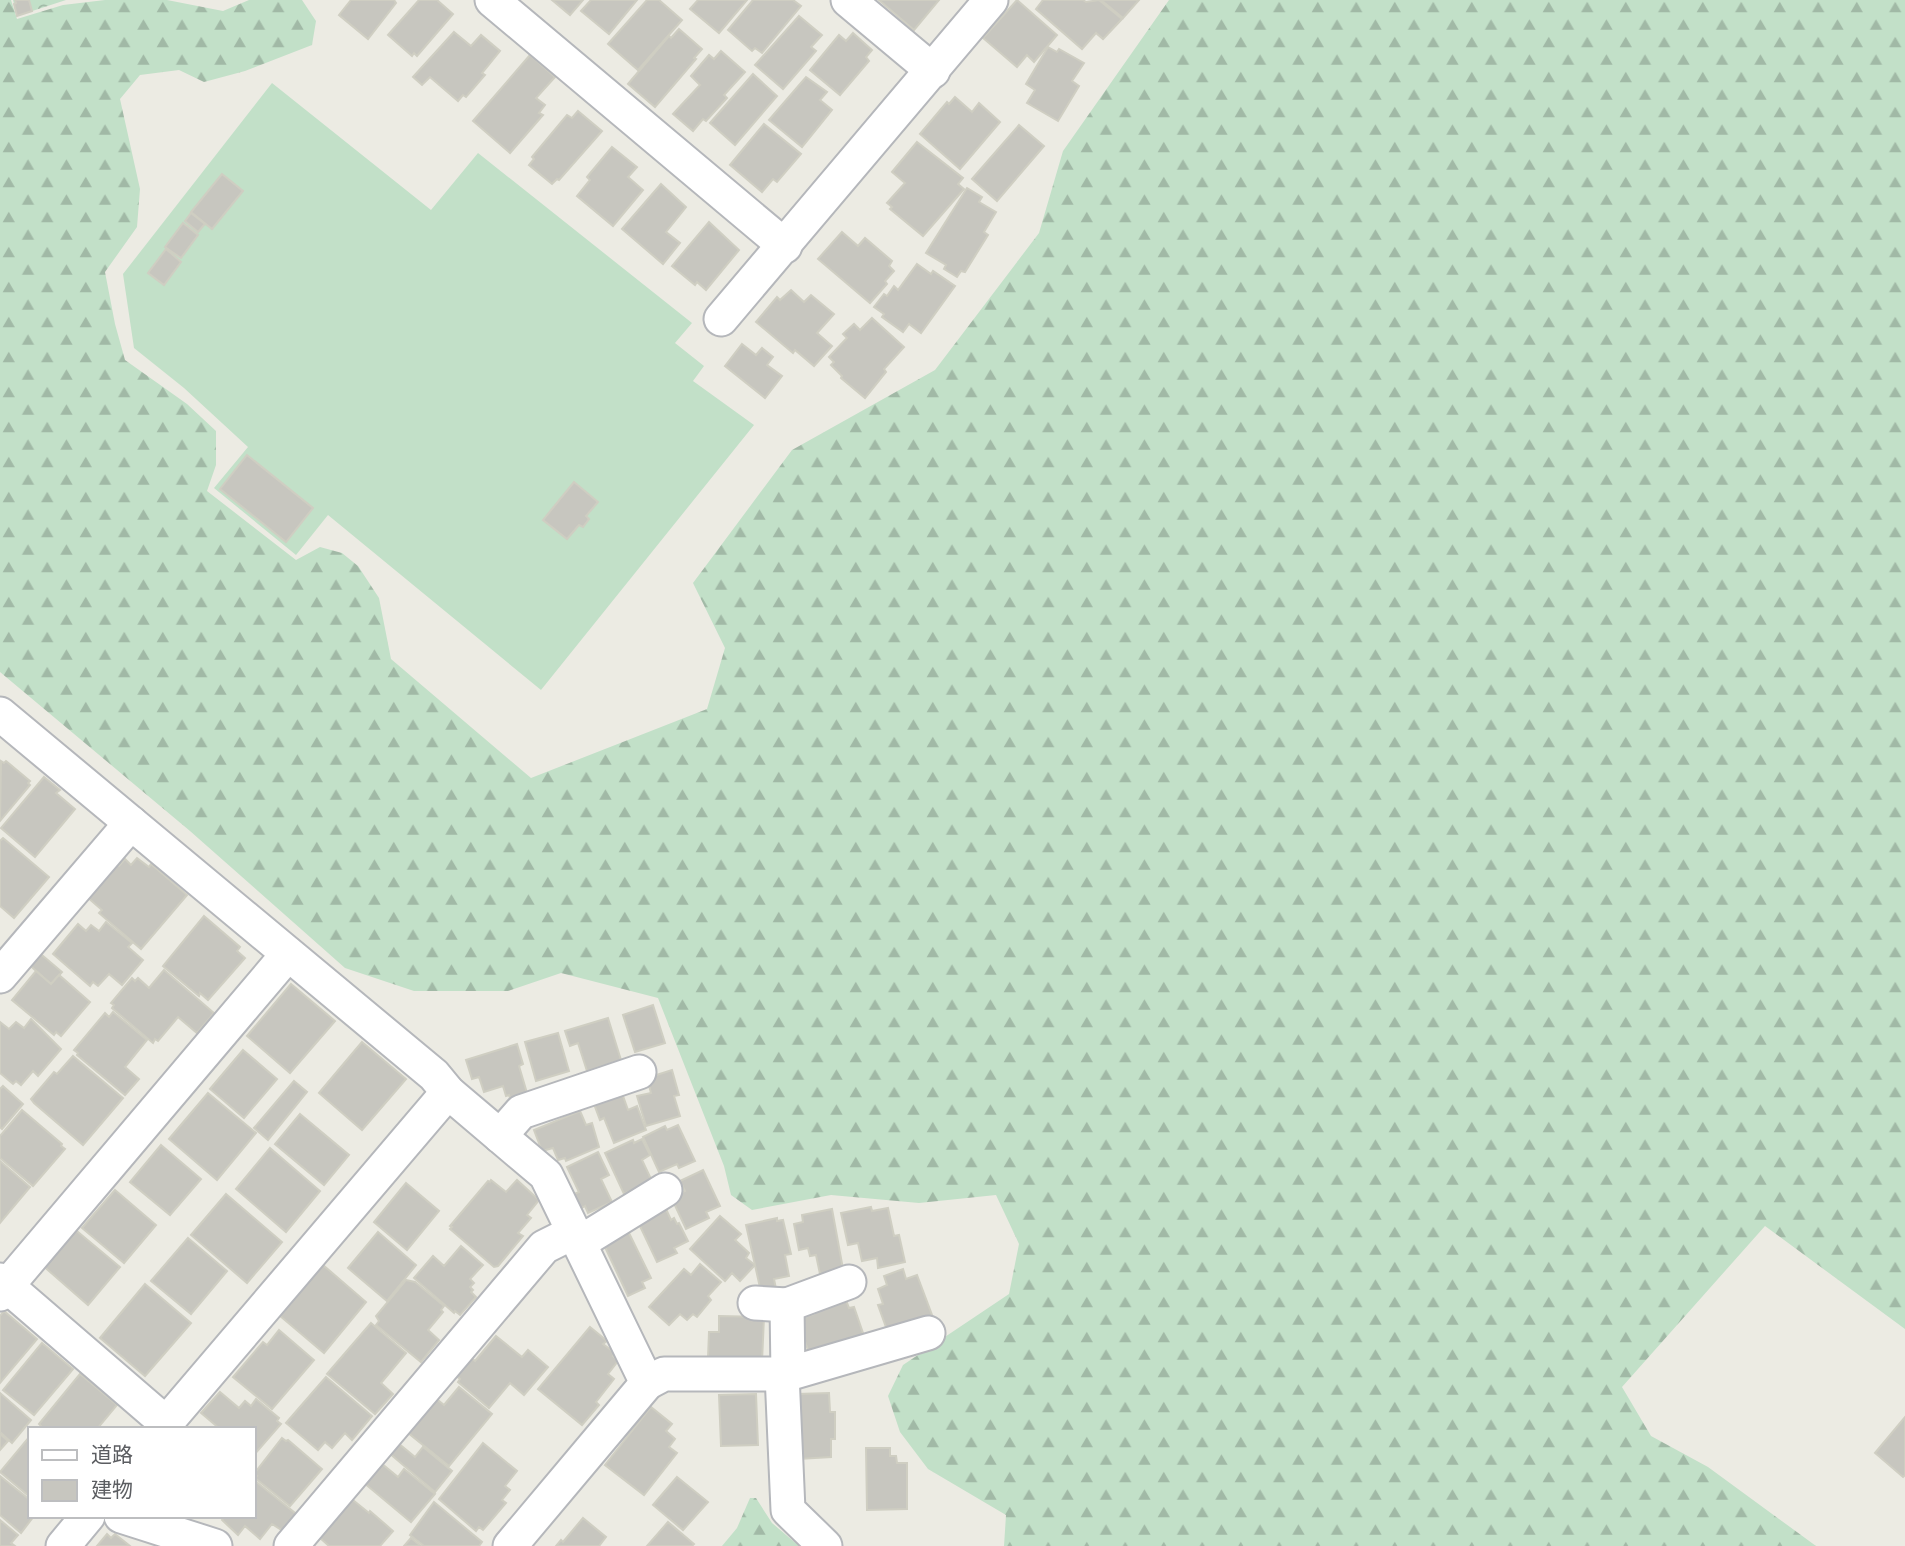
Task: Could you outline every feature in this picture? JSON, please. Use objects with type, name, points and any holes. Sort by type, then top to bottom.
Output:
[{"type":"street","points":[[492,0],[785,246]]},
{"type":"street","points":[[848,0],[933,71]]},
{"type":"street","points":[[722,319],[991,0]]},
{"type":"street","points":[[0,714],[434,1075],[448,1092],[546,1175],[646,1382]]},
{"type":"street","points":[[0,976],[131,823]]},
{"type":"street","points":[[288,954],[2,1287],[164,1426],[448,1092]]},
{"type":"street","points":[[500,1136],[521,1112],[639,1072]]},
{"type":"street","points":[[291,1546],[544,1247],[576,1237],[665,1190]]},
{"type":"street","points":[[825,1546],[788,1510],[785,1374],[771,1304],[849,1282]]},
{"type":"street","points":[[510,1546],[646,1382],[664,1374],[785,1374],[928,1333]]},
{"type":"street","points":[[63,1546],[86,1518]]},
{"type":"street","points":[[127,1518],[215,1546]]},
{"type":"green space","points":[[0,0],[11,0],[17,19],[63,5],[105,0],[167,0],[223,11],[249,0],[302,0],[316,21],[312,45],[245,71],[204,82],[179,70],[140,75],[120,99],[140,189],[137,227],[105,272],[125,360],[187,404],[216,431],[216,465],[207,491],[296,560],[320,547],[342,553],[358,566],[379,598],[391,659],[531,778],[707,709],[725,648],[693,583],[792,450],[935,370],[1039,233],[1063,151],[1169,0],[1905,0],[1905,1329],[1765,1226],[1622,1387],[1651,1436],[1708,1467],[1816,1546],[1004,1546],[1006,1515],[928,1469],[900,1432],[888,1396],[903,1365],[1009,1294],[1019,1244],[996,1195],[919,1203],[831,1195],[752,1210],[731,1195],[724,1166],[658,998],[561,973],[508,991],[414,991],[345,968],[190,831],[0,672]]},
{"type":"green space","points":[[13,0],[66,0],[17,16]]},
{"type":"green space","points":[[272,83],[431,210],[478,153],[692,323],[675,343],[704,366],[693,381],[754,425],[541,690],[328,515],[296,555],[214,488],[248,447],[184,388],[134,348],[123,274]]},
{"type":"green space","points":[[750,1498],[756,1498],[772,1523],[799,1546],[722,1546],[737,1528]]},
{"type":"building","points":[[15,0],[29,0],[32,11],[17,16]]},
{"type":"building","points":[[351,0],[394,0],[396,3],[368,39],[339,15]]},
{"type":"building","points":[[419,0],[437,0],[453,14],[417,56],[414,53],[412,56],[388,35]]},
{"type":"building","points":[[552,0],[583,0],[570,15]]},
{"type":"building","points":[[591,0],[637,0],[609,34],[581,11]]},
{"type":"building","points":[[647,0],[659,0],[682,20],[638,70],[608,44]]},
{"type":"building","points":[[698,0],[747,0],[719,33],[690,9]]},
{"type":"building","points":[[753,0],[793,0],[801,6],[762,53],[755,48],[752,51],[728,30]]},
{"type":"building","points":[[879,0],[939,0],[914,30]]},
{"type":"building","points":[[1017,0],[1057,35],[1034,62],[1027,55],[1017,67],[983,38]]},
{"type":"building","points":[[1043,0],[1099,0],[1122,19],[1103,39],[1096,33],[1082,49],[1036,9]]},
{"type":"building","points":[[1101,0],[1139,0],[1123,18]]},
{"type":"building","points":[[799,16],[822,35],[811,47],[816,51],[783,89],[755,65]]},
{"type":"building","points":[[679,29],[702,49],[655,107],[628,84],[669,36],[671,38]]},
{"type":"building","points":[[454,32],[471,46],[481,35],[500,51],[482,73],[485,75],[466,97],[463,95],[458,101],[430,77],[422,85],[413,77]]},
{"type":"building","points":[[853,33],[872,50],[866,57],[869,61],[840,95],[810,70],[839,35],[846,41]]},
{"type":"building","points":[[1048,47],[1057,52],[1059,49],[1084,63],[1072,81],[1079,86],[1058,121],[1027,103],[1035,90],[1026,84]]},
{"type":"building","points":[[721,51],[745,72],[724,95],[727,98],[693,131],[673,114],[700,85],[691,76],[709,55],[714,59]]},
{"type":"building","points":[[530,55],[555,77],[536,98],[545,105],[539,113],[543,115],[510,153],[473,121]]},
{"type":"building","points":[[753,74],[777,96],[735,145],[710,123]]},
{"type":"building","points":[[806,77],[827,92],[820,100],[832,110],[802,147],[769,120]]},
{"type":"building","points":[[955,97],[972,112],[979,103],[1000,122],[960,169],[920,134],[947,102],[949,104]]},
{"type":"building","points":[[578,111],[602,131],[559,180],[552,184],[529,165],[534,159],[532,157],[567,115],[572,118]]},
{"type":"building","points":[[764,124],[801,154],[777,182],[773,179],[762,192],[730,165]]},
{"type":"building","points":[[1019,125],[1044,146],[997,201],[972,179]]},
{"type":"building","points":[[917,142],[963,178],[958,184],[964,189],[923,236],[890,209],[892,207],[887,203],[905,183],[892,172]]},
{"type":"building","points":[[612,147],[637,167],[628,177],[643,190],[613,226],[577,196],[590,180],[587,177]]},
{"type":"building","points":[[222,174],[243,191],[212,229],[191,212]]},
{"type":"building","points":[[661,184],[686,207],[666,232],[680,243],[663,264],[622,229]]},
{"type":"building","points":[[967,188],[982,197],[979,202],[996,212],[984,232],[988,235],[965,272],[961,271],[957,277],[944,269],[946,265],[926,253]]},
{"type":"building","points":[[191,213],[205,224],[198,232],[185,221]]},
{"type":"building","points":[[709,222],[739,250],[706,290],[697,282],[695,285],[672,266]]},
{"type":"building","points":[[183,223],[198,235],[181,258],[165,247]]},
{"type":"building","points":[[842,232],[858,246],[865,238],[892,261],[889,266],[894,271],[885,281],[887,284],[870,303],[818,259]]},
{"type":"building","points":[[166,249],[181,262],[164,285],[148,273]]},
{"type":"building","points":[[917,264],[955,286],[921,333],[909,324],[903,332],[882,317],[884,314],[874,307],[894,286],[898,290]]},
{"type":"building","points":[[791,290],[804,302],[811,295],[834,314],[817,333],[832,346],[814,366],[795,350],[793,353],[756,322],[777,297],[780,300]]},
{"type":"building","points":[[872,318],[904,347],[884,369],[886,372],[865,398],[841,378],[831,365],[834,362],[829,357],[847,338],[843,334],[854,324],[860,330]]},
{"type":"building","points":[[742,344],[756,355],[762,348],[773,357],[767,365],[782,376],[765,398],[725,366]]},
{"type":"building","points":[[247,455],[313,508],[286,542],[220,489]]},
{"type":"building","points":[[574,482],[598,502],[586,516],[589,519],[583,527],[579,525],[567,539],[543,520]]},
{"type":"building","points":[[1,761],[6,761],[30,781],[30,785],[0,821]]},
{"type":"building","points":[[44,777],[60,790],[56,793],[75,809],[35,857],[1,828]]},
{"type":"building","points":[[3,838],[49,877],[14,918],[0,906],[0,841]]},
{"type":"building","points":[[137,858],[149,867],[151,864],[187,895],[141,949],[99,913],[102,910],[87,897],[115,863],[119,866],[125,859],[131,865]]},
{"type":"building","points":[[204,916],[240,947],[237,951],[245,958],[208,1000],[200,993],[199,996],[163,966]]},
{"type":"building","points":[[106,922],[132,943],[128,947],[143,960],[122,985],[109,974],[98,986],[93,982],[90,986],[53,954],[78,924],[86,931],[91,925],[99,931]]},
{"type":"building","points":[[36,950],[62,972],[51,984],[26,962]]},
{"type":"building","points":[[164,970],[214,1013],[197,1033],[178,1017],[158,1041],[155,1039],[153,1043],[112,1008],[114,1005],[111,1003],[132,978],[135,981],[138,978],[149,988]]},
{"type":"building","points":[[36,971],[51,984],[59,975],[90,1002],[61,1036],[56,1032],[54,1035],[12,1000]]},
{"type":"building","points":[[291,984],[335,1021],[290,1073],[247,1036]]},
{"type":"building","points":[[653,1005],[665,1043],[635,1052],[623,1015]]},
{"type":"building","points":[[113,1012],[147,1040],[125,1067],[139,1079],[125,1095],[74,1050],[105,1013],[109,1017]]},
{"type":"building","points":[[608,1018],[621,1060],[587,1071],[578,1043],[570,1046],[565,1031]]},
{"type":"building","points":[[31,1019],[61,1049],[38,1076],[33,1071],[21,1085],[16,1081],[13,1084],[0,1073],[0,1022],[9,1029],[16,1022],[24,1028]]},
{"type":"building","points":[[558,1033],[569,1071],[536,1081],[525,1042]]},
{"type":"building","points":[[362,1042],[406,1079],[362,1130],[319,1093]]},
{"type":"building","points":[[517,1044],[523,1064],[519,1066],[527,1093],[510,1098],[509,1095],[506,1096],[503,1086],[484,1092],[479,1077],[472,1079],[466,1060]]},
{"type":"building","points":[[243,1050],[277,1079],[244,1118],[210,1089]]},
{"type":"building","points":[[73,1056],[123,1098],[83,1145],[31,1099],[54,1072],[57,1074]]},
{"type":"building","points":[[672,1070],[679,1095],[674,1096],[680,1116],[646,1126],[637,1096],[651,1093],[647,1078]]},
{"type":"building","points":[[294,1081],[307,1092],[268,1140],[254,1128]]},
{"type":"building","points":[[3,1086],[23,1104],[2,1129],[0,1089]]},
{"type":"building","points":[[208,1093],[256,1133],[217,1180],[169,1139]]},
{"type":"building","points":[[622,1093],[628,1110],[637,1106],[646,1130],[614,1143],[604,1118],[600,1120],[594,1104]]},
{"type":"building","points":[[22,1110],[65,1149],[33,1186],[0,1158],[0,1136]]},
{"type":"building","points":[[580,1111],[586,1125],[592,1123],[599,1147],[566,1161],[565,1158],[558,1160],[553,1148],[542,1151],[534,1130]]},
{"type":"building","points":[[300,1114],[349,1155],[324,1185],[275,1144]]},
{"type":"building","points":[[678,1125],[695,1161],[679,1168],[677,1164],[659,1172],[643,1137],[665,1126],[667,1130]]},
{"type":"building","points":[[642,1139],[650,1155],[642,1160],[652,1181],[624,1194],[605,1153],[633,1140],[634,1143]]},
{"type":"building","points":[[161,1145],[201,1179],[170,1215],[130,1182]]},
{"type":"building","points":[[270,1148],[320,1191],[286,1232],[236,1189]]},
{"type":"building","points":[[598,1152],[609,1175],[601,1179],[612,1202],[588,1213],[585,1206],[580,1209],[574,1194],[579,1192],[567,1167]]},
{"type":"building","points":[[0,1161],[30,1187],[0,1223]]},
{"type":"building","points":[[703,1170],[720,1206],[706,1212],[709,1218],[686,1229],[671,1197],[685,1191],[680,1181]]},
{"type":"building","points":[[491,1180],[506,1192],[517,1180],[539,1200],[527,1215],[531,1218],[518,1233],[523,1236],[498,1266],[494,1267],[450,1229]]},
{"type":"building","points":[[406,1183],[439,1211],[407,1250],[374,1222]]},
{"type":"building","points":[[115,1190],[156,1225],[124,1263],[82,1228]]},
{"type":"building","points":[[226,1194],[282,1242],[247,1283],[191,1235]]},
{"type":"building","points":[[871,1207],[872,1211],[888,1208],[894,1236],[899,1235],[905,1262],[878,1268],[877,1258],[862,1261],[858,1243],[848,1245],[841,1213]]},
{"type":"building","points":[[666,1209],[671,1220],[674,1218],[677,1224],[679,1223],[688,1241],[674,1248],[677,1253],[657,1262],[638,1222]]},
{"type":"building","points":[[832,1209],[843,1269],[820,1274],[816,1255],[810,1256],[808,1248],[799,1250],[794,1224],[803,1222],[802,1215]]},
{"type":"building","points":[[720,1216],[741,1234],[735,1240],[749,1253],[746,1258],[755,1265],[740,1281],[732,1273],[725,1281],[690,1249]]},
{"type":"building","points":[[777,1218],[777,1221],[783,1220],[791,1254],[785,1255],[789,1276],[774,1279],[776,1289],[761,1292],[746,1225]]},
{"type":"building","points":[[72,1227],[120,1267],[88,1305],[41,1264]]},
{"type":"building","points":[[628,1231],[651,1278],[642,1282],[645,1288],[628,1296],[604,1245]]},
{"type":"building","points":[[378,1232],[416,1265],[387,1301],[348,1268]]},
{"type":"building","points":[[188,1238],[227,1271],[191,1314],[151,1281]]},
{"type":"building","points":[[461,1246],[483,1265],[470,1279],[474,1283],[470,1287],[473,1290],[471,1292],[476,1297],[460,1315],[455,1311],[454,1313],[414,1278],[433,1256],[444,1266]]},
{"type":"building","points":[[700,1264],[721,1282],[708,1296],[711,1300],[697,1317],[693,1314],[687,1320],[680,1314],[669,1325],[649,1307],[684,1269],[691,1275]]},
{"type":"building","points":[[323,1265],[366,1302],[324,1353],[280,1316]]},
{"type":"building","points":[[903,1269],[906,1279],[917,1275],[932,1315],[887,1330],[878,1305],[883,1304],[878,1289],[887,1285],[884,1276]]},
{"type":"building","points":[[406,1280],[415,1282],[444,1306],[441,1310],[443,1312],[428,1330],[439,1340],[421,1362],[376,1325],[379,1321],[376,1316]]},
{"type":"building","points":[[145,1284],[191,1323],[145,1376],[100,1338]]},
{"type":"building","points":[[846,1300],[849,1308],[854,1307],[864,1336],[810,1355],[801,1331],[804,1330],[802,1318],[814,1314],[813,1311]]},
{"type":"building","points":[[4,1311],[37,1339],[0,1383],[0,1316]]},
{"type":"building","points":[[719,1316],[764,1317],[762,1362],[743,1361],[743,1357],[708,1358],[709,1332],[719,1332]]},
{"type":"building","points":[[371,1323],[406,1353],[381,1383],[393,1394],[375,1414],[327,1374]]},
{"type":"building","points":[[590,1327],[607,1341],[603,1344],[615,1353],[613,1356],[618,1361],[608,1374],[614,1379],[596,1402],[599,1405],[582,1425],[538,1389]]},
{"type":"building","points":[[279,1330],[314,1360],[272,1409],[233,1377],[263,1342],[267,1345]]},
{"type":"building","points":[[496,1336],[522,1357],[528,1350],[548,1367],[524,1395],[510,1383],[489,1408],[458,1382],[460,1379],[454,1374],[469,1356],[475,1361]]},
{"type":"building","points":[[42,1343],[73,1369],[34,1415],[3,1390]]},
{"type":"building","points":[[80,1374],[117,1405],[99,1427],[42,1427],[39,1424]]},
{"type":"building","points":[[326,1377],[372,1416],[352,1440],[345,1433],[332,1448],[325,1442],[318,1450],[286,1423]]},
{"type":"building","points":[[459,1387],[492,1414],[449,1466],[407,1432],[433,1396],[444,1405]]},
{"type":"building","points":[[220,1392],[239,1408],[245,1401],[251,1406],[256,1399],[279,1418],[277,1421],[281,1424],[256,1453],[256,1427],[218,1427],[201,1413]]},
{"type":"building","points":[[0,1393],[31,1420],[12,1443],[0,1432]]},
{"type":"building","points":[[829,1393],[830,1412],[835,1412],[835,1439],[831,1439],[831,1457],[799,1459],[797,1394]]},
{"type":"building","points":[[756,1394],[758,1445],[721,1446],[719,1395]]},
{"type":"building","points":[[651,1407],[672,1424],[666,1431],[675,1439],[669,1447],[677,1453],[644,1495],[605,1465]]},
{"type":"building","points":[[1905,1417],[1905,1475],[1903,1477],[1875,1453]]},
{"type":"building","points":[[0,1434],[8,1441],[0,1450]]},
{"type":"building","points":[[28,1438],[28,1495],[0,1472]]},
{"type":"building","points":[[282,1438],[322,1469],[290,1506],[256,1479],[256,1471]]},
{"type":"building","points":[[398,1443],[415,1457],[423,1447],[452,1471],[435,1492],[389,1453]]},
{"type":"building","points":[[483,1443],[517,1471],[505,1486],[510,1490],[502,1500],[506,1503],[483,1530],[479,1527],[476,1531],[439,1499]]},
{"type":"building","points":[[866,1448],[890,1448],[890,1456],[896,1456],[897,1463],[907,1463],[907,1509],[867,1510]]},
{"type":"building","points":[[381,1463],[398,1477],[404,1469],[435,1494],[411,1522],[364,1483]]},
{"type":"building","points":[[0,1476],[28,1498],[28,1518],[32,1518],[21,1533],[0,1515]]},
{"type":"building","points":[[677,1477],[708,1502],[683,1530],[653,1505]]},
{"type":"building","points":[[256,1482],[300,1517],[286,1533],[272,1524],[260,1539],[245,1526],[238,1535],[222,1520],[256,1518]]},
{"type":"building","points":[[346,1497],[369,1513],[370,1511],[393,1531],[380,1546],[329,1546],[320,1538],[335,1521],[329,1517]]},
{"type":"building","points":[[434,1502],[482,1542],[479,1546],[424,1546],[410,1535]]},
{"type":"building","points":[[583,1518],[606,1537],[599,1546],[556,1546],[561,1540],[563,1542]]},
{"type":"building","points":[[0,1520],[18,1535],[11,1543],[15,1546],[0,1546]]},
{"type":"building","points":[[668,1522],[694,1544],[647,1546]]},
{"type":"building","points":[[107,1534],[111,1538],[115,1534],[130,1546],[97,1546]]},
{"type":"building","points":[[411,1538],[421,1546],[404,1546]]}]
